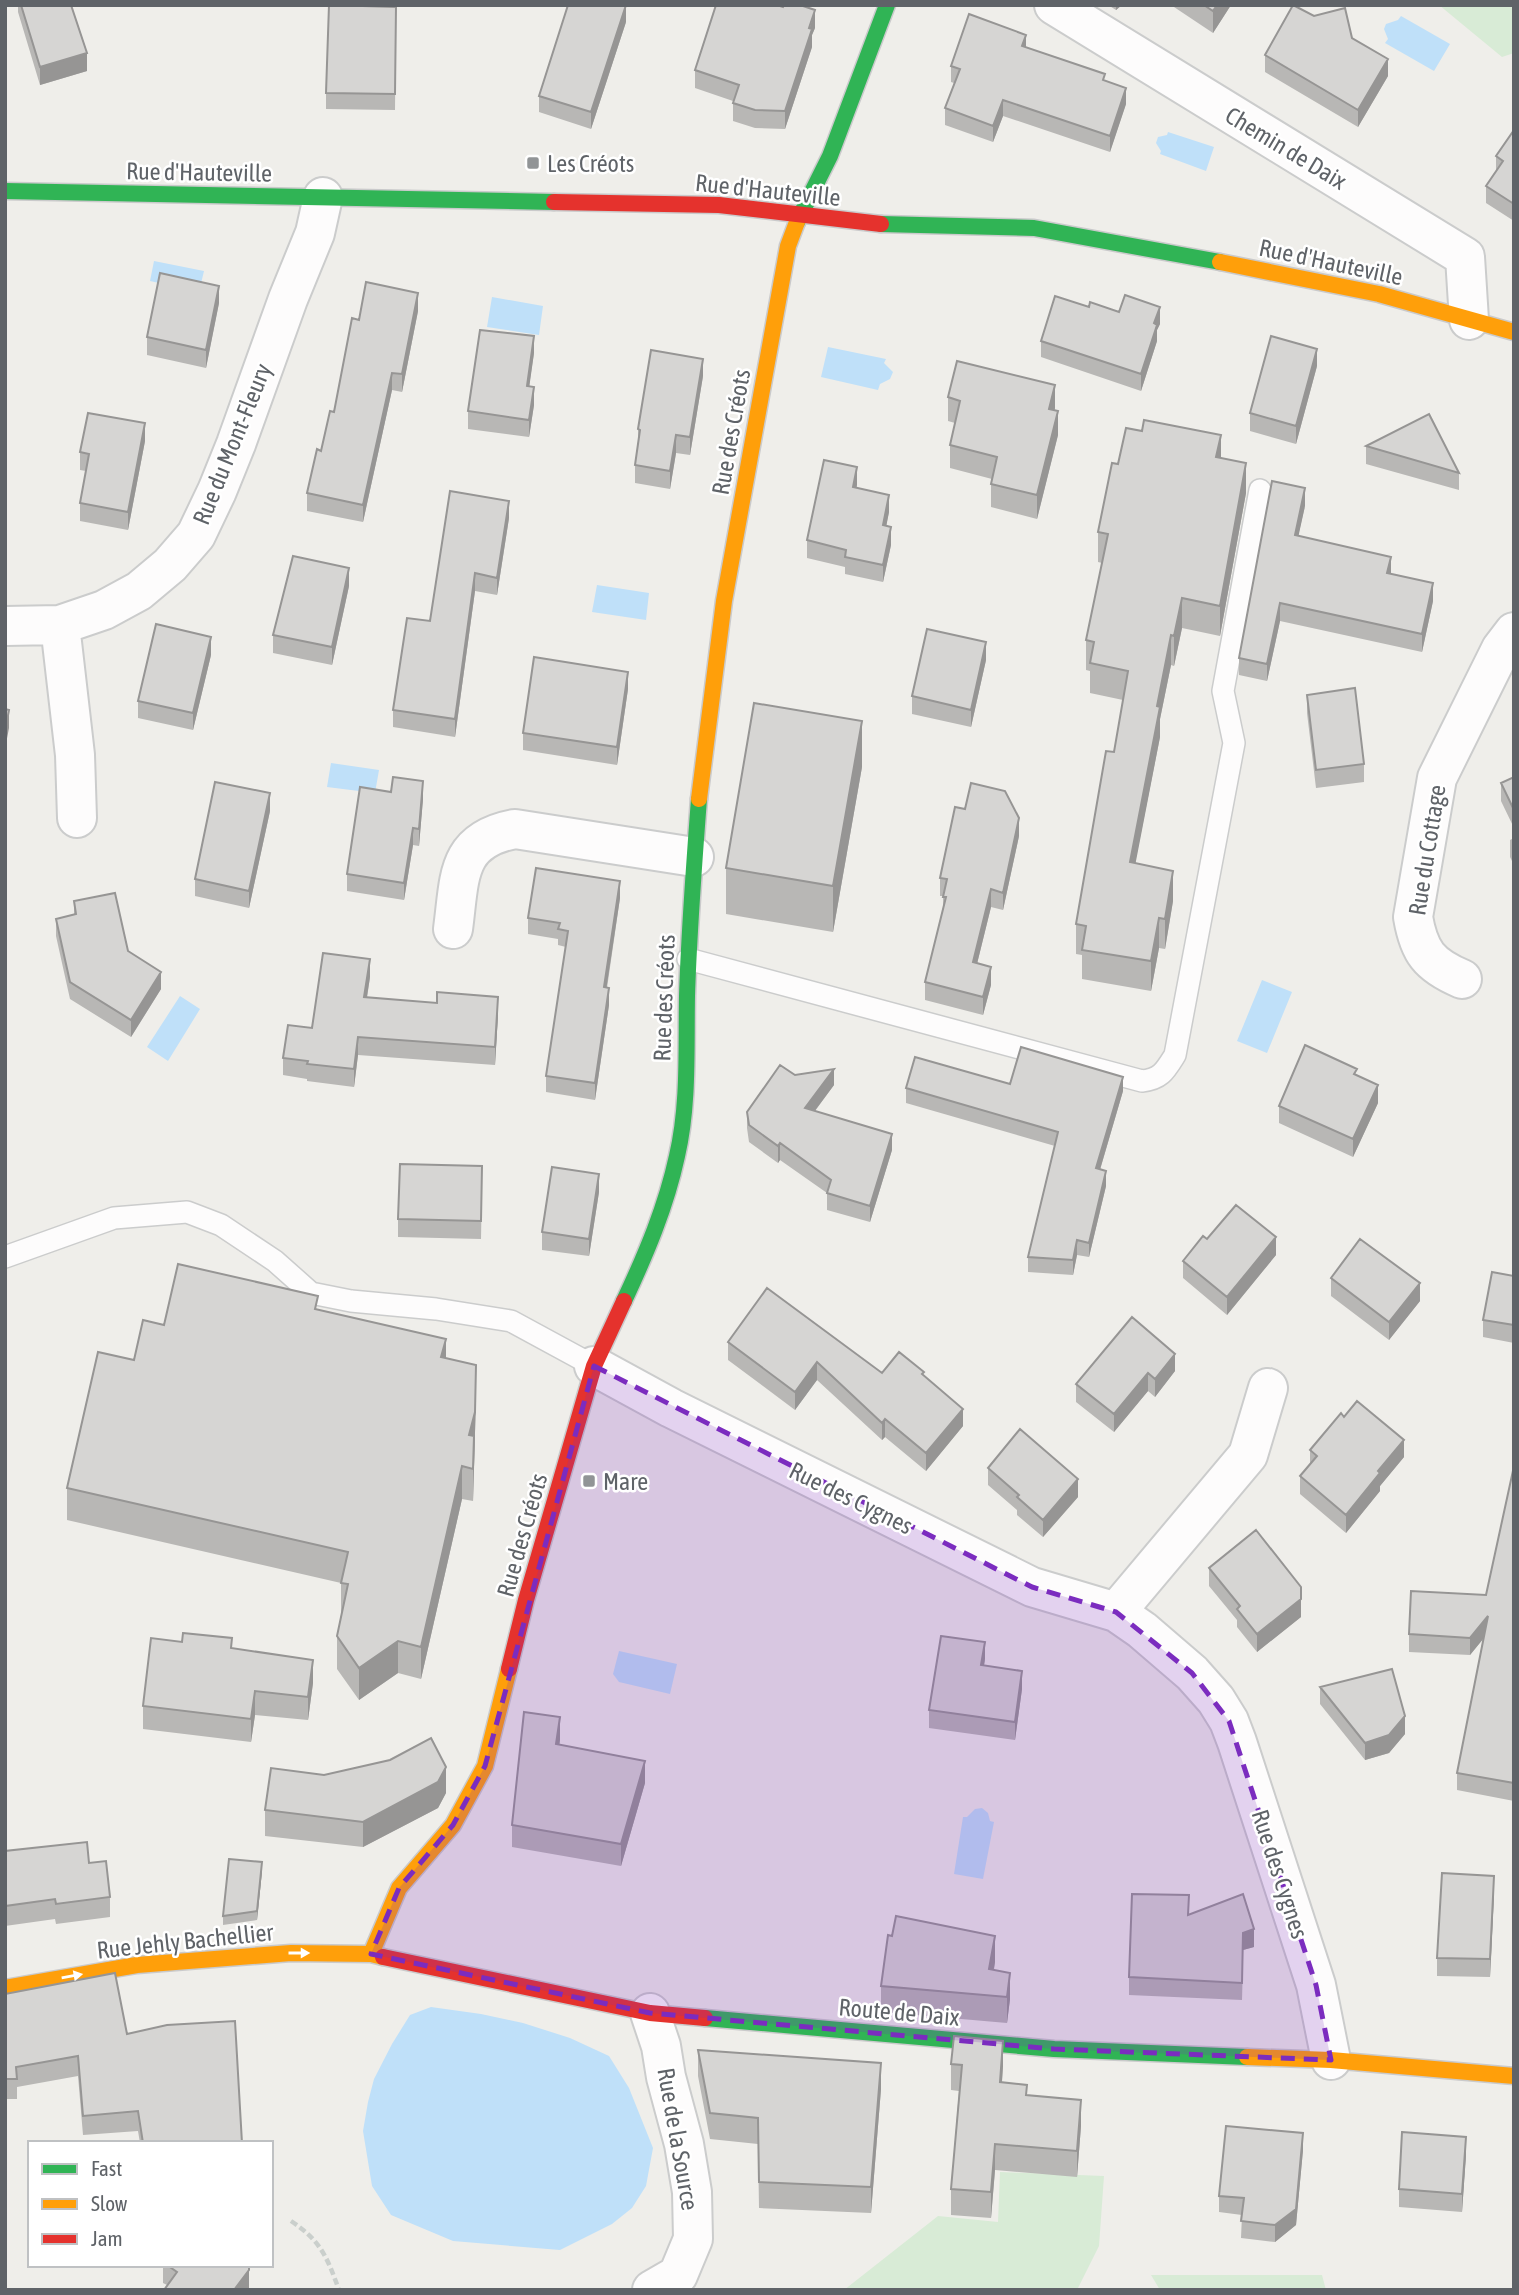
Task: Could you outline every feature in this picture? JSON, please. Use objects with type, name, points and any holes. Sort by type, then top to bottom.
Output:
[{"type":"street","name":"Rue des Créots","points":[[371,1954],[400,1888],[453,1825],[485,1766],[526,1600],[594,1366],[652,1239],[665,1203],[678,1153],[684,1101],[688,959],[701,772],[724,601],[788,246],[800,215],[830,156],[887,5]]},
{"type":"street","name":"Chemin de Daix","points":[[1054,5],[1465,257],[1469,320]]},
{"type":"street","name":"Rue d'Hauteville","points":[[5,191],[719,205],[863,224],[1034,228],[1365,291],[1514,332]]},
{"type":"street","name":"Rue du Mont-Fleury","points":[[5,626],[60,625],[104,610],[139,591],[170,565],[196,535],[236,444],[315,233],[323,197]]},
{"type":"street","points":[[60,625],[75,755],[77,818]]},
{"type":"street","name":"Rue du Cottage","points":[[1462,979],[1444,971],[1427,957],[1417,939],[1413,917],[1437,778],[1501,649],[1514,632]]},
{"type":"street","points":[[453,929],[461,870],[480,840],[497,833],[515,829],[694,857]]},
{"type":"street","name":"Rue des Cygnes","points":[[594,1366],[671,1408],[1032,1587],[1116,1612],[1142,1630],[1192,1673],[1216,1700],[1229,1721],[1316,1985],[1331,2060]]},
{"type":"street","points":[[1116,1612],[1248,1455],[1268,1388]]},
{"type":"street","name":"Rue Jehly Bachellier","points":[[5,1988],[137,1965],[291,1953],[371,1954]]},
{"type":"street","name":"Route de Daix","points":[[371,1954],[650,2013],[1054,2049],[1331,2060],[1514,2076]]},
{"type":"street","name":"Rue de la Source","points":[[650,2013],[661,2046],[666,2077],[684,2144],[692,2192],[693,2239],[678,2275],[652,2290]]},
{"type":"lane","points":[[688,959],[1142,1081],[1154,1080],[1166,1070],[1175,1055],[1234,743],[1223,691],[1260,490]]},
{"type":"lane","points":[[5,1257],[114,1218],[187,1212],[221,1226],[275,1261],[311,1293],[351,1301],[436,1309],[511,1321],[594,1366]]},
{"type":"path","points":[[291,2221],[309,2233],[327,2254],[339,2290]]},
{"type":"highlighted area","points":[[594,1366],[1032,1587],[1116,1612],[1192,1673],[1229,1721],[1316,1985],[1331,2060],[1054,2049],[650,2013],[371,1954],[399,1888],[453,1825],[485,1766]]},
{"type":"green space","points":[[1439,5],[1514,5],[1514,53],[1502,57]]},
{"type":"green space","points":[[1000,2172],[1104,2176],[1099,2246],[1077,2290],[844,2290],[938,2216],[998,2222]]},
{"type":"green space","points":[[1151,2275],[1322,2275],[1326,2290],[1160,2290]]},
{"type":"water","points":[[1401,16],[1450,44],[1434,71],[1385,43],[1388,39],[1384,29],[1386,24],[1398,20]]},
{"type":"water","points":[[1168,132],[1214,147],[1206,171],[1160,154],[1156,143],[1158,137],[1167,135]]},
{"type":"water","points":[[154,261],[204,271],[199,292],[150,281]]},
{"type":"water","points":[[492,297],[543,306],[539,335],[487,327]]},
{"type":"water","points":[[828,347],[886,359],[884,363],[893,372],[890,379],[880,384],[878,390],[821,377]]},
{"type":"water","points":[[597,585],[649,593],[646,620],[592,612]]},
{"type":"water","points":[[331,763],[379,770],[375,793],[327,787]]},
{"type":"water","points":[[1262,980],[1292,992],[1267,1053],[1237,1041]]},
{"type":"water","points":[[180,996],[200,1009],[168,1061],[147,1047]]},
{"type":"water","points":[[619,1651],[677,1664],[670,1694],[619,1682],[613,1674]]},
{"type":"water","points":[[982,1808],[988,1813],[990,1821],[994,1822],[983,1879],[954,1874],[963,1817]]},
{"type":"water","points":[[431,2007],[523,2023],[570,2038],[609,2056],[629,2088],[653,2148],[646,2186],[632,2208],[612,2224],[560,2250],[453,2241],[391,2215],[372,2186],[363,2131],[368,2102],[374,2079],[410,2015]]},
{"type":"building","points":[[21,5],[71,5],[87,53],[40,67]]},
{"type":"building","points":[[329,5],[396,7],[395,94],[326,93]]},
{"type":"building","points":[[568,5],[626,5],[591,112],[539,96]]},
{"type":"building","points":[[716,5],[800,5],[815,10],[809,28],[812,29],[785,111],[755,110],[733,103],[739,85],[695,70]]},
{"type":"building","points":[[1204,5],[1217,5],[1213,11]]},
{"type":"building","points":[[1293,5],[1314,16],[1345,8],[1352,38],[1388,59],[1358,110],[1265,55]]},
{"type":"building","points":[[969,14],[1026,35],[1022,46],[1105,74],[1103,80],[1126,88],[1110,136],[1003,100],[993,126],[945,108],[960,69],[951,66]]},
{"type":"building","points":[[1514,130],[1514,204],[1486,186],[1503,161],[1496,156]]},
{"type":"building","points":[[160,273],[219,286],[206,350],[147,337]]},
{"type":"building","points":[[366,282],[418,293],[402,374],[392,373],[363,505],[307,493],[317,449],[321,451],[330,411],[334,412],[352,318],[359,320]]},
{"type":"building","points":[[1125,295],[1160,307],[1141,374],[1041,341],[1055,296],[1089,307],[1090,302],[1119,312]]},
{"type":"building","points":[[480,330],[534,336],[527,386],[534,387],[529,420],[468,411]]},
{"type":"building","points":[[1271,336],[1317,349],[1296,426],[1250,413]]},
{"type":"building","points":[[651,350],[703,359],[690,437],[676,435],[670,471],[635,465]]},
{"type":"building","points":[[957,361],[1055,385],[1049,409],[1058,411],[1037,495],[991,484],[997,457],[950,445],[960,401],[948,397]]},
{"type":"building","points":[[88,413],[145,423],[128,512],[80,503],[89,454],[80,452]]},
{"type":"building","points":[[1429,414],[1459,473],[1366,446]]},
{"type":"building","points":[[1144,420],[1221,435],[1216,457],[1246,463],[1220,606],[1182,598],[1174,636],[1171,635],[1157,706],[1160,707],[1130,862],[1173,871],[1165,919],[1159,918],[1151,961],[1082,950],[1086,926],[1076,924],[1106,751],[1114,752],[1128,671],[1090,663],[1094,642],[1086,640],[1108,534],[1098,532],[1112,463],[1118,464],[1126,428],[1142,431]]},
{"type":"building","points":[[824,460],[857,467],[853,487],[889,495],[883,525],[891,527],[883,565],[845,557],[846,550],[807,540]]},
{"type":"building","points":[[1272,481],[1305,488],[1295,535],[1391,557],[1387,573],[1433,583],[1422,634],[1280,603],[1267,664],[1239,658]]},
{"type":"building","points":[[450,491],[509,501],[497,578],[475,573],[455,719],[393,710],[407,618],[430,621]]},
{"type":"building","points":[[293,556],[349,568],[332,647],[273,635]]},
{"type":"building","points":[[156,624],[211,637],[193,713],[138,701]]},
{"type":"building","points":[[927,629],[986,642],[971,710],[912,696]]},
{"type":"building","points":[[534,657],[628,672],[617,747],[523,733]]},
{"type":"building","points":[[1355,688],[1364,764],[1316,770],[1307,695]]},
{"type":"building","points":[[754,703],[862,721],[833,886],[726,868]]},
{"type":"building","points":[[5,709],[9,710],[5,731]]},
{"type":"building","points":[[393,777],[423,781],[419,829],[413,828],[404,883],[347,874],[360,787],[391,792]]},
{"type":"building","points":[[1514,777],[1514,810],[1501,783]]},
{"type":"building","points":[[215,782],[270,793],[249,891],[195,879]]},
{"type":"building","points":[[971,783],[1005,791],[1019,818],[1003,893],[991,889],[973,962],[991,967],[983,997],[925,982],[946,897],[943,897],[947,879],[940,878],[955,807],[965,809]]},
{"type":"building","points":[[536,868],[620,881],[604,987],[609,988],[595,1083],[546,1076],[568,931],[558,929],[560,923],[528,918]]},
{"type":"building","points":[[115,893],[128,951],[161,972],[131,1020],[70,982],[56,919],[76,914],[74,901]]},
{"type":"building","points":[[323,953],[370,959],[364,997],[437,1003],[437,992],[498,997],[495,1047],[358,1037],[354,1069],[307,1064],[308,1061],[283,1058],[288,1025],[312,1028]]},
{"type":"building","points":[[1305,1045],[1357,1069],[1354,1074],[1378,1085],[1353,1139],[1279,1106]]},
{"type":"building","points":[[1021,1047],[1123,1077],[1096,1168],[1106,1171],[1089,1243],[1077,1240],[1073,1260],[1028,1257],[1058,1132],[906,1088],[915,1057],[1010,1084]]},
{"type":"building","points":[[780,1065],[795,1075],[834,1069],[805,1108],[892,1134],[870,1206],[827,1193],[831,1180],[780,1143],[778,1146],[749,1125],[747,1112]]},
{"type":"building","points":[[400,1164],[482,1166],[481,1221],[398,1219]]},
{"type":"building","points":[[552,1167],[599,1174],[589,1239],[542,1232]]},
{"type":"building","points":[[1236,1205],[1276,1237],[1227,1297],[1183,1261],[1203,1236],[1207,1239]]},
{"type":"building","points":[[1360,1239],[1420,1283],[1389,1322],[1331,1278]]},
{"type":"building","points":[[178,1264],[318,1296],[315,1309],[446,1339],[441,1357],[476,1365],[475,1412],[469,1435],[474,1436],[473,1469],[462,1466],[421,1647],[398,1641],[359,1668],[337,1636],[348,1584],[341,1583],[348,1552],[67,1488],[98,1352],[134,1360],[143,1320],[164,1325]]},
{"type":"building","points":[[1492,1272],[1514,1276],[1514,1325],[1483,1320]]},
{"type":"building","points":[[767,1288],[882,1373],[899,1352],[963,1409],[926,1453],[885,1419],[882,1423],[817,1362],[795,1392],[728,1342]]},
{"type":"building","points":[[1132,1317],[1175,1354],[1155,1379],[1148,1373],[1114,1414],[1076,1384]]},
{"type":"building","points":[[1357,1401],[1404,1440],[1346,1515],[1300,1476],[1317,1456],[1310,1450],[1341,1413],[1344,1417]]},
{"type":"building","points":[[1020,1429],[1078,1479],[1043,1520],[988,1468]]},
{"type":"building","points":[[1514,1466],[1514,1783],[1457,1773],[1488,1616],[1470,1638],[1409,1634],[1411,1591],[1486,1595]]},
{"type":"building","points":[[1256,1530],[1301,1587],[1301,1599],[1257,1634],[1237,1609],[1240,1606],[1209,1568]]},
{"type":"building","points":[[183,1633],[232,1638],[231,1648],[313,1660],[308,1697],[255,1691],[251,1719],[143,1706],[151,1638],[182,1642]]},
{"type":"building","points":[[941,1636],[985,1642],[981,1665],[1022,1671],[1015,1722],[929,1710]]},
{"type":"building","points":[[1392,1669],[1405,1716],[1389,1735],[1365,1743],[1320,1687]]},
{"type":"building","points":[[524,1712],[560,1717],[556,1744],[645,1761],[621,1844],[512,1825]]},
{"type":"building","points":[[431,1738],[446,1767],[438,1782],[363,1822],[265,1810],[271,1768],[324,1775],[390,1760]]},
{"type":"building","points":[[87,1842],[89,1863],[106,1861],[110,1897],[56,1904],[55,1899],[5,1906],[5,1851]]},
{"type":"building","points":[[229,1859],[262,1862],[257,1911],[223,1916]]},
{"type":"building","points":[[1442,1873],[1494,1876],[1490,1959],[1437,1958]]},
{"type":"building","points":[[1132,1894],[1189,1895],[1188,1915],[1243,1894],[1254,1929],[1243,1933],[1242,1983],[1129,1977]]},
{"type":"building","points":[[896,1916],[995,1936],[989,1969],[1010,1973],[1007,1997],[881,1986],[888,1935],[892,1936]]},
{"type":"building","points":[[115,1973],[127,2034],[167,2025],[235,2021],[242,2141],[143,2141],[138,2111],[83,2116],[78,2056],[16,2067],[17,2079],[5,2079],[5,1994]]},
{"type":"building","points":[[954,2036],[1003,2041],[1000,2082],[1027,2085],[1026,2095],[1081,2100],[1077,2151],[995,2144],[991,2192],[951,2189],[962,2065],[951,2064]]},
{"type":"building","points":[[698,2050],[881,2063],[871,2187],[759,2182],[758,2118],[710,2113]]},
{"type":"building","points":[[1226,2126],[1303,2133],[1296,2209],[1275,2225],[1241,2221],[1244,2198],[1219,2196]]},
{"type":"building","points":[[1402,2132],[1466,2137],[1462,2194],[1399,2189]]},
{"type":"building","points":[[170,2267],[249,2267],[234,2290],[164,2290],[177,2272]]},
{"type":"traffic: fast","points":[[797,222],[830,156],[887,5]]},
{"type":"traffic: fast","points":[[5,191],[554,202]]},
{"type":"traffic: fast","points":[[881,224],[1034,228],[1220,262]]},
{"type":"traffic: fast","points":[[624,1301],[661,1212],[681,1137],[687,1056],[689,947],[699,799]]},
{"type":"traffic: fast","points":[[705,2018],[1054,2049],[1247,2057]]},
{"type":"traffic: slow","points":[[699,799],[724,601],[788,246],[797,222]]},
{"type":"traffic: slow","points":[[1220,262],[1379,294],[1514,332]]},
{"type":"traffic: slow","points":[[371,1954],[399,1888],[453,1825],[485,1766],[509,1669]]},
{"type":"traffic: slow","points":[[5,1988],[137,1965],[291,1953],[371,1954],[383,1957]]},
{"type":"traffic: slow","points":[[1247,2057],[1331,2060],[1514,2076]]},
{"type":"traffic: jam","points":[[554,202],[719,205],[881,224]]},
{"type":"traffic: jam","points":[[509,1669],[526,1600],[594,1366],[624,1301]]},
{"type":"traffic: jam","points":[[383,1957],[650,2013],[705,2018]]},
{"type":"place","name":"Les Créots","points":[[533,163]]},
{"type":"place","name":"Mare","points":[[589,1481]]}]
